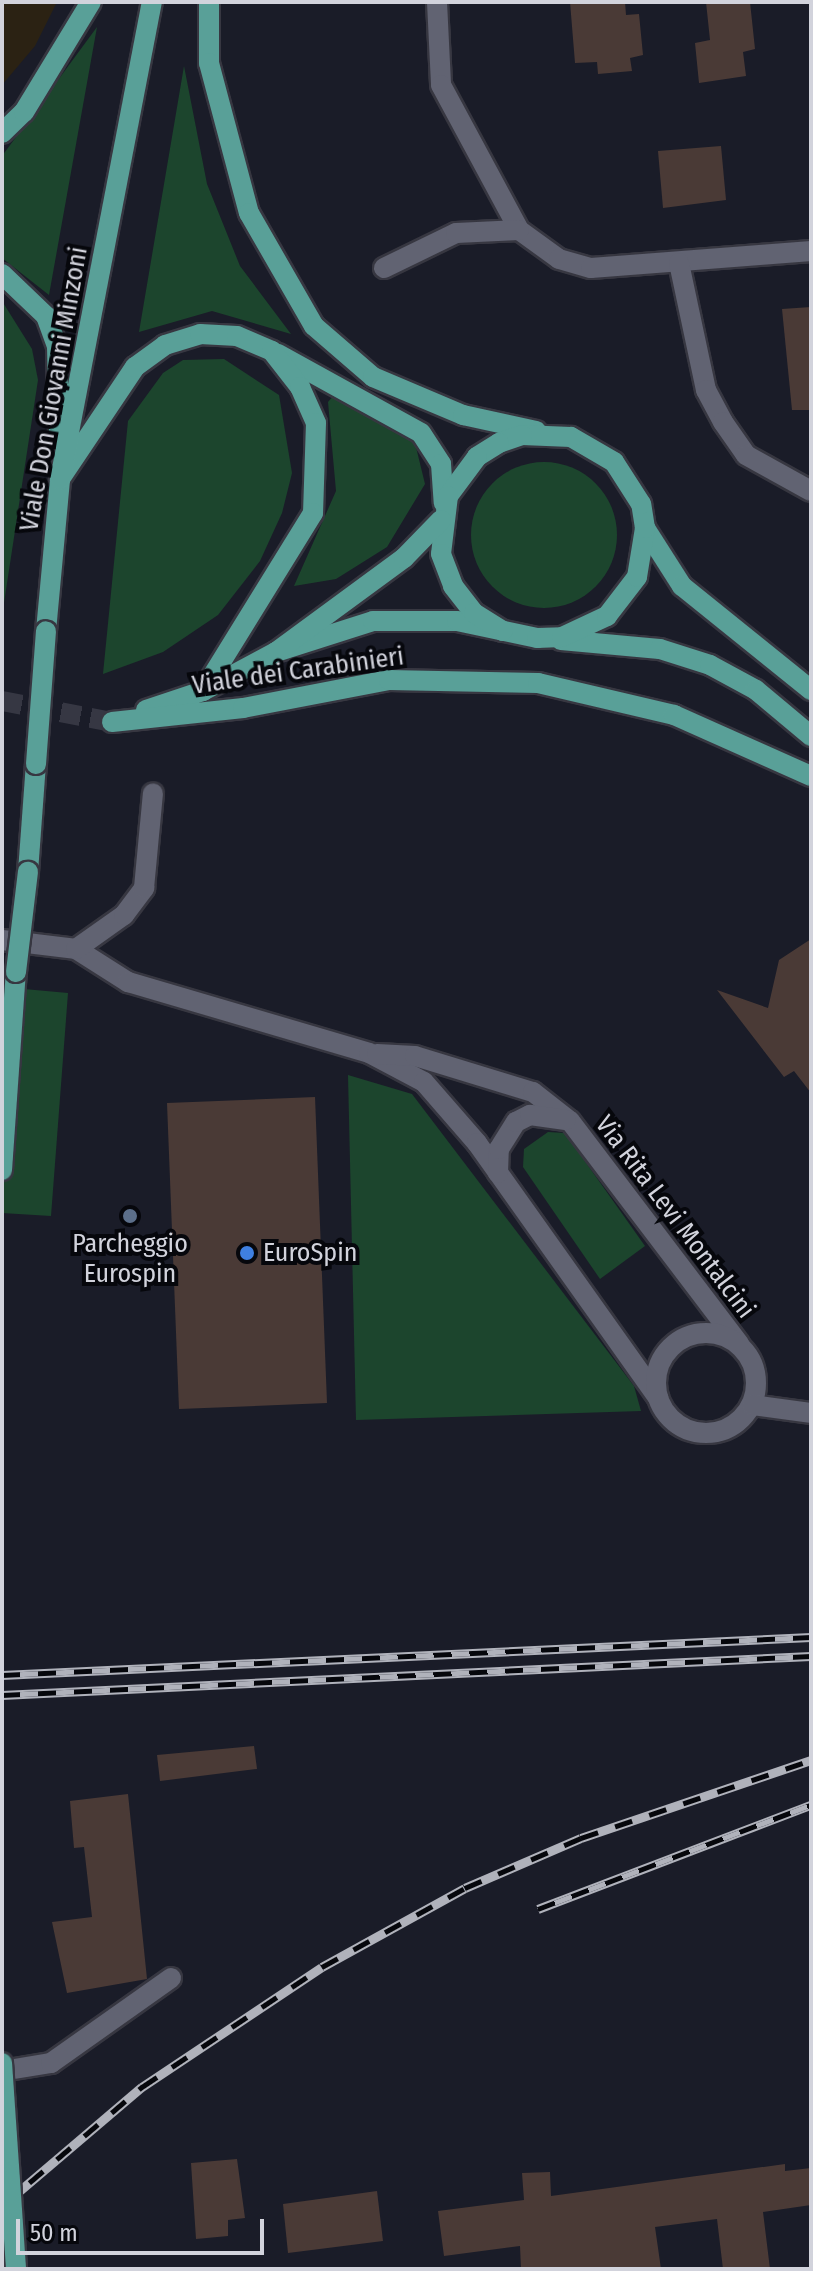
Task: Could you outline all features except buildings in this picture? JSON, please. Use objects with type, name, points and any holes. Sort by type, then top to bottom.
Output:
[{"type":"main road","points":[[2,133],[24,112],[91,2]]},
{"type":"main road","name":"Viale Don Giovanni Minzoni","points":[[2,1170],[60,479],[152,2]]},
{"type":"main road","points":[[209,2],[209,63],[249,213],[314,326],[373,377],[420,399],[555,435],[614,462],[630,481],[645,528],[682,586],[811,690]]},
{"type":"main road","points":[[2,274],[46,316],[57,346],[60,479]]},
{"type":"main road","points":[[60,479],[135,367],[165,345],[200,334],[237,336],[272,351],[421,433],[441,464],[441,554],[453,586],[474,613],[503,631]]},
{"type":"main road","points":[[203,691],[313,513],[316,423],[272,351]]},
{"type":"main road","points":[[203,691],[276,652],[404,558],[442,515],[477,457],[522,435],[555,435]]},
{"type":"main road","points":[[537,638],[562,637],[607,616],[637,577],[645,528]]},
{"type":"main road","points":[[276,652],[373,621],[430,618],[537,638],[660,649],[710,665],[756,690],[811,736]]},
{"type":"main road","name":"Viale dei Carabinieri","points":[[203,691],[112,722],[243,708],[389,680],[538,683],[674,715],[811,776]]},
{"type":"main road","points":[[2,2063],[16,2269]]},
{"type":"street","points":[[437,2],[441,85],[519,230],[559,259],[591,268],[811,251]]},
{"type":"street","points":[[384,268],[456,233],[519,230]]},
{"type":"street","points":[[679,263],[706,390],[723,422],[746,455],[811,491]]},
{"type":"street","points":[[2,940],[76,949],[124,915],[144,888],[153,793]]},
{"type":"street","name":"Via Rita Levi Montalcini","points":[[76,949],[128,982],[369,1053],[424,1082],[498,1173],[675,1423],[703,1434],[732,1427],[752,1405],[756,1373],[739,1344],[570,1121],[533,1092],[415,1056],[369,1053]]},
{"type":"street","name":"Via Rita Levi Montalcini","points":[[498,1173],[499,1149],[516,1122],[545,1115],[570,1121]]},
{"type":"street","name":"Via Rita Levi Montalcini","points":[[658,1398],[659,1366],[678,1341],[709,1332],[739,1344]]},
{"type":"street","points":[[752,1405],[811,1413]]},
{"type":"street","points":[[2,2071],[51,2063],[171,1978]]},
{"type":"shaded area","points":[[2,2],[57,2],[35,46],[2,85]]},
{"type":"green space","points":[[97,27],[49,295],[2,258],[2,156]]},
{"type":"green space","points":[[184,66],[207,184],[240,266],[291,334],[212,311],[139,332]]},
{"type":"green space","points":[[2,301],[32,349],[38,380],[2,616]]},
{"type":"green space","points":[[224,359],[279,395],[292,473],[282,513],[260,561],[218,615],[163,652],[103,674],[128,421],[163,373],[183,360]]},
{"type":"green space","points":[[334,395],[415,443],[425,484],[387,547],[336,579],[294,586],[336,491],[328,402]]},
{"type":"green space","points":[[544,462],[572,468],[595,484],[611,507],[617,535],[611,563],[595,586],[572,602],[544,608],[516,602],[493,586],[477,563],[471,535],[477,507],[493,484],[516,468]]},
{"type":"green space","points":[[2,987],[68,993],[51,1216],[2,1213]]},
{"type":"green space","points":[[348,1075],[412,1094],[634,1386],[641,1411],[356,1420]]},
{"type":"green space","points":[[548,1132],[565,1133],[645,1246],[600,1279],[523,1167],[524,1149]]},
{"type":"tunnel","points":[[2,701],[112,722]]},
{"type":"railway","points":[[2,1675],[811,1637]]},
{"type":"railway","points":[[2,1695],[811,1656]]},
{"type":"railway","points":[[2,2206],[142,2087],[322,1967],[465,1888],[581,1838],[811,1760]]},
{"type":"railway","points":[[538,1909],[811,1805]]},
{"type":"place","name":"Parcheggio Eurospin","points":[[130,1216]]},
{"type":"place","name":"EuroSpin","points":[[247,1253]]}]
